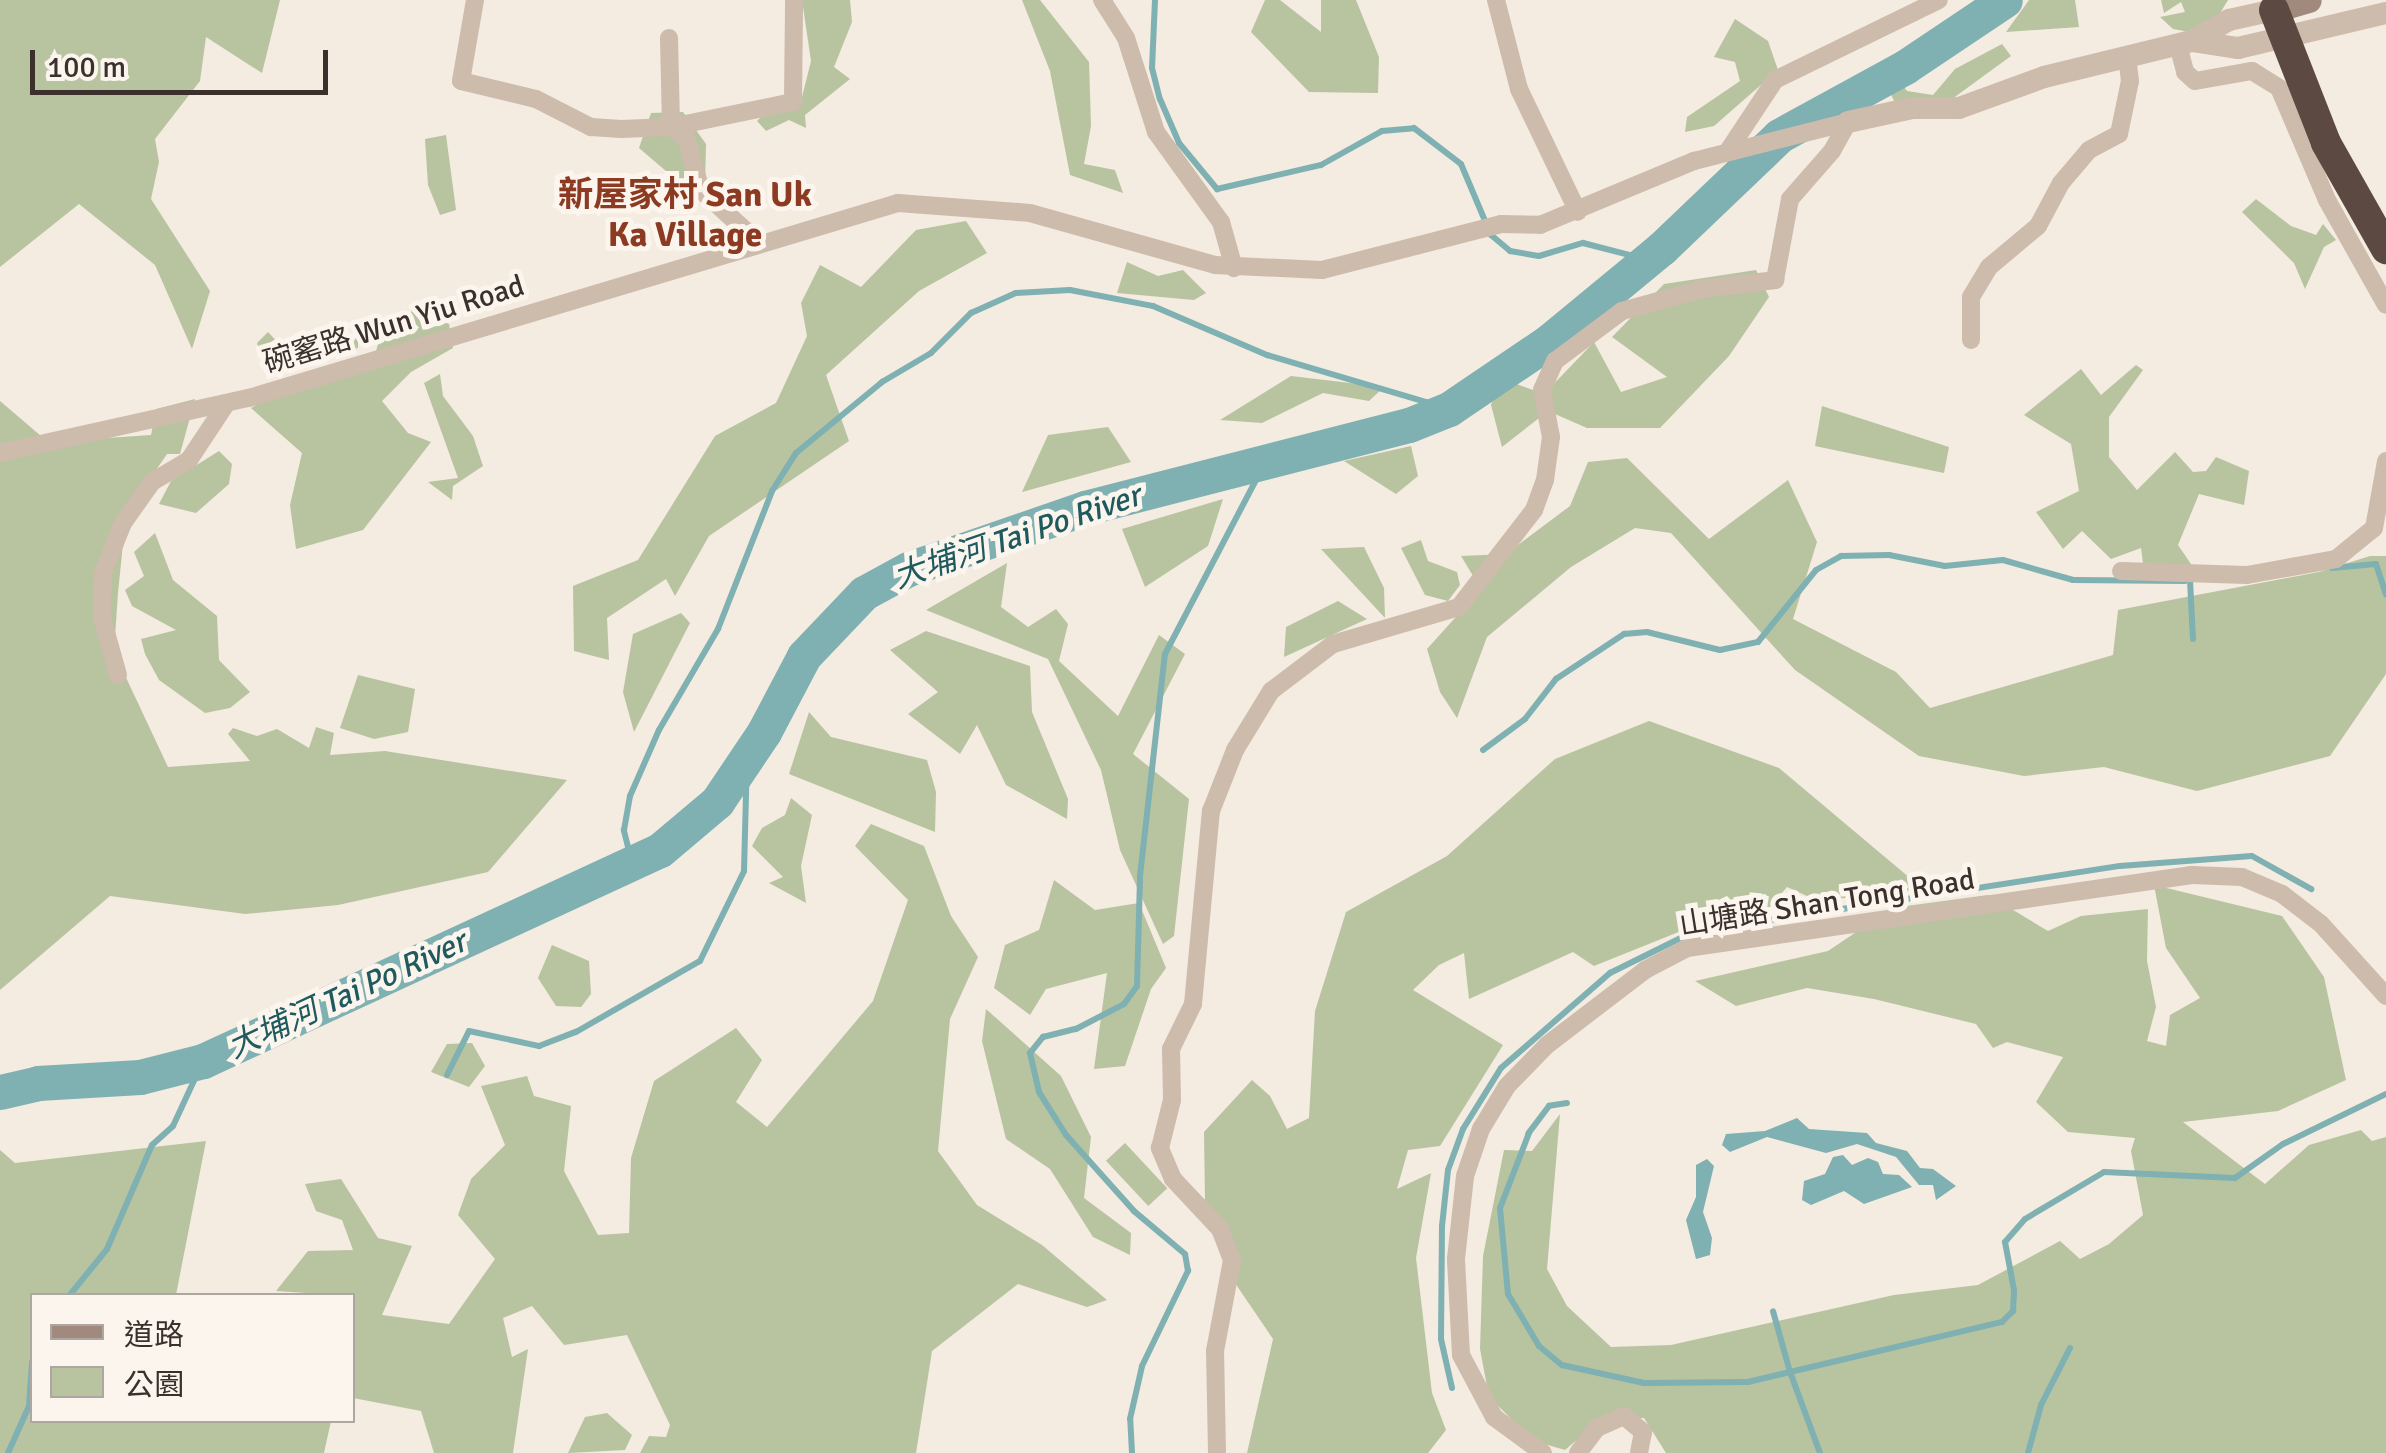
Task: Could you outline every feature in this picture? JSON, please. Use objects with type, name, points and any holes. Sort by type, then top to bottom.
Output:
[{"type":"highway","points":[[2278,24],[2326,143],[2386,249]]},
{"type":"main road","points":[[2278,24],[2310,0]]},
{"type":"street","points":[[475,0],[461,81],[536,99],[591,127],[672,127],[793,102],[794,0]]},
{"type":"street","points":[[1102,0],[1126,38],[1156,132],[1221,222],[1234,268]]},
{"type":"street","points":[[1496,0],[1519,89],[1578,212]]},
{"type":"street","points":[[1732,149],[1775,80],[1939,0]]},
{"type":"street","points":[[1217,1453],[1215,1352],[1232,1260],[1220,1229],[1174,1179],[1160,1148],[1172,1100],[1171,1049],[1193,1004],[1211,812],[1235,750],[1271,691],[1333,644],[1459,607],[1534,510],[1546,480],[1551,438],[1542,390],[1554,361],[1622,312],[1702,289],[1774,280],[1790,199],[1832,151],[1848,122],[1913,108],[1960,108],[2044,77],[2185,43],[2238,48],[2278,24],[2386,13]]},
{"type":"street","points":[[669,38],[672,127],[686,138],[701,190],[758,240]]},
{"type":"street","points":[[2185,43],[2185,72],[2195,81],[2252,71],[2279,88],[2327,200],[2386,305]]},
{"type":"street","points":[[1971,340],[1971,297],[1988,268],[2038,226],[2060,183],[2089,150],[2119,134],[2130,80],[2127,58]]},
{"type":"street","name":"碗窰路 Wun Yiu Road","points":[[0,454],[226,404],[758,240],[898,203],[943,202],[1030,212],[1234,268],[1322,270],[1501,224],[1540,225],[1732,149],[1848,122]]},
{"type":"street","points":[[118,675],[102,618],[103,573],[116,540],[152,482],[188,460],[226,404]]},
{"type":"street","points":[[2121,571],[2247,575],[2336,559],[2374,528],[2386,461]]},
{"type":"street","name":"山塘路 Shan Tong Road","points":[[1542,1453],[1479,1399],[1461,1355],[1456,1259],[1465,1176],[1488,1118],[1526,1065],[1660,963],[1688,948],[1726,942],[2192,875],[2242,877],[2282,894],[2320,924],[2386,996]]},
{"type":"street","points":[[1578,1453],[1597,1428],[1624,1416],[1644,1432],[1639,1453]]},
{"type":"green space","points":[[0,0],[280,0],[262,73],[206,37],[200,81],[155,139],[159,162],[151,199],[210,291],[192,349],[155,265],[79,204],[0,267]]},
{"type":"green space","points":[[802,0],[850,0],[852,22],[834,67],[850,79],[805,115],[806,128],[789,120],[766,131],[757,121],[766,112],[800,105],[811,61]]},
{"type":"green space","points":[[1022,0],[1040,0],[1089,62],[1091,126],[1084,164],[1115,170],[1123,193],[1070,175],[1050,71]]},
{"type":"green space","points":[[1265,0],[1280,0],[1321,32],[1321,0],[1356,0],[1379,57],[1378,93],[1309,92],[1251,32]]},
{"type":"green space","points":[[2029,0],[2075,0],[2079,27],[2006,32]]},
{"type":"green space","points":[[2161,0],[2228,0],[2216,20],[2195,33],[2173,29],[2160,17],[2185,12],[2181,2],[2164,13]]},
{"type":"green space","points":[[1735,19],[1768,41],[1778,70],[1714,126],[1685,132],[1687,117],[1740,81],[1735,62],[1714,57]]},
{"type":"green space","points":[[2002,44],[2011,56],[1941,107],[1897,107],[1887,86],[1900,81],[1907,91],[1933,95],[1955,69]]},
{"type":"green space","points":[[683,112],[706,144],[705,184],[687,189],[639,148],[651,113]]},
{"type":"green space","points":[[446,135],[456,210],[440,215],[428,185],[425,139]]},
{"type":"green space","points":[[2256,199],[2291,226],[2316,235],[2323,224],[2336,240],[2324,247],[2305,289],[2294,263],[2242,212]]},
{"type":"green space","points":[[966,221],[987,253],[919,291],[826,375],[849,441],[709,536],[675,596],[666,579],[607,618],[609,660],[574,651],[573,586],[638,560],[715,436],[776,403],[807,336],[801,303],[820,265],[861,287],[916,230]]},
{"type":"green space","points":[[1127,262],[1158,276],[1183,270],[1206,293],[1194,300],[1117,293]]},
{"type":"green space","points":[[1756,270],[1769,297],[1729,356],[1660,428],[1587,428],[1548,411],[1502,447],[1491,405],[1500,378],[1544,394],[1594,342],[1621,392],[1667,377],[1612,337],[1664,284]]},
{"type":"green space","points":[[412,308],[449,324],[453,348],[411,372],[382,401],[408,433],[431,442],[363,530],[296,549],[290,505],[302,453],[251,408],[305,377],[376,351],[381,334],[408,335]]},
{"type":"green space","points":[[268,332],[283,348],[303,352],[358,337],[358,348],[267,376],[257,343]]},
{"type":"green space","points":[[2136,365],[2143,370],[2109,417],[2109,457],[2137,490],[2175,452],[2193,472],[2206,471],[2216,457],[2249,471],[2244,505],[2199,494],[2178,545],[2195,570],[2145,578],[2141,548],[2111,559],[2082,531],[2063,549],[2036,512],[2079,491],[2071,444],[2024,415],[2081,369],[2101,395]]},
{"type":"green space","points":[[440,374],[443,396],[473,436],[483,466],[453,486],[452,500],[428,482],[458,478],[424,383]]},
{"type":"green space","points":[[1291,376],[1384,387],[1369,401],[1323,393],[1262,423],[1220,420]]},
{"type":"green space","points":[[195,399],[180,454],[167,454],[126,514],[118,593],[114,652],[168,767],[250,761],[228,734],[233,728],[257,736],[277,729],[309,748],[316,727],[334,733],[330,755],[385,751],[567,780],[488,872],[338,905],[245,914],[110,896],[0,990],[0,401],[48,442],[151,435],[156,409]]},
{"type":"green space","points":[[1822,406],[1949,447],[1944,473],[1815,446]]},
{"type":"green space","points":[[1108,427],[1131,462],[1022,492],[1048,435]]},
{"type":"green space","points":[[1411,446],[1418,476],[1396,494],[1344,461]]},
{"type":"green space","points":[[219,451],[232,464],[229,484],[196,513],[159,504],[171,481]]},
{"type":"green space","points":[[1627,458],[1709,539],[1788,480],[1817,542],[1793,619],[1896,672],[1930,708],[2113,655],[2118,610],[2319,572],[2370,556],[2386,556],[2386,674],[2330,756],[2197,791],[2104,767],[2024,776],[1919,756],[1795,670],[1671,533],[1635,528],[1571,567],[1487,637],[1457,718],[1440,692],[1427,649],[1481,589],[1461,556],[1506,554],[1570,506],[1588,462]]},
{"type":"green space","points":[[1223,499],[1208,546],[1145,587],[1122,529]]},
{"type":"green space","points":[[155,533],[173,580],[217,616],[219,660],[250,692],[230,708],[205,713],[159,680],[145,654],[141,639],[176,630],[132,606],[125,590],[144,576],[134,552]]},
{"type":"green space","points":[[1421,540],[1428,561],[1457,572],[1460,585],[1448,601],[1425,595],[1401,548]]},
{"type":"green space","points":[[1364,547],[1384,588],[1385,618],[1321,549]]},
{"type":"green space","points":[[1007,563],[1001,607],[1028,627],[1056,609],[1068,624],[1059,661],[1118,716],[1159,635],[1185,654],[1133,754],[1189,799],[1174,936],[1163,944],[1120,850],[1101,770],[1048,659],[926,610]]},
{"type":"green space","points":[[1338,601],[1367,619],[1284,657],[1286,627]]},
{"type":"green space","points":[[681,613],[690,623],[634,732],[623,692],[633,634]]},
{"type":"green space","points":[[926,631],[1030,666],[1032,712],[1068,799],[1067,819],[1006,785],[977,725],[960,754],[908,714],[938,692],[890,650]]},
{"type":"green space","points":[[358,675],[415,689],[408,732],[374,739],[340,728]]},
{"type":"green space","points":[[809,712],[831,737],[927,760],[936,792],[935,832],[789,774]]},
{"type":"green space","points":[[1649,721],[1779,768],[1923,889],[1818,901],[1787,887],[1770,907],[1696,925],[1594,966],[1573,952],[1469,999],[1464,953],[1439,965],[1413,990],[1503,1045],[1440,1146],[1408,1150],[1397,1189],[1431,1173],[1416,1258],[1432,1393],[1446,1430],[1428,1453],[1247,1453],[1273,1339],[1237,1286],[1205,1202],[1204,1132],[1252,1080],[1270,1096],[1287,1129],[1309,1118],[1315,1011],[1346,912],[1447,856],[1555,759]]},
{"type":"green space","points":[[791,798],[812,815],[801,866],[806,903],[769,883],[783,877],[752,846],[762,828],[785,815]]},
{"type":"green space","points":[[871,824],[924,846],[951,916],[978,957],[950,1019],[938,1151],[977,1205],[1042,1245],[1107,1300],[1087,1307],[1018,1284],[932,1351],[916,1453],[640,1453],[649,1436],[666,1437],[670,1425],[627,1335],[564,1345],[532,1306],[503,1318],[512,1357],[528,1349],[513,1453],[434,1453],[421,1411],[355,1398],[355,1293],[276,1291],[308,1251],[353,1250],[342,1220],[316,1211],[305,1184],[341,1179],[378,1238],[412,1246],[382,1315],[449,1324],[495,1259],[458,1215],[471,1179],[505,1145],[481,1086],[527,1076],[534,1096],[571,1106],[564,1171],[598,1235],[629,1233],[631,1158],[654,1081],[736,1028],[762,1060],[736,1102],[767,1127],[873,1001],[908,900],[855,846]]},
{"type":"green space","points":[[1054,880],[1095,910],[1139,903],[1166,968],[1151,989],[1125,1066],[1094,1069],[1107,973],[1046,989],[1030,1015],[994,988],[1005,945],[1039,930]]},
{"type":"green space","points":[[2154,885],[2282,916],[2324,977],[2346,1080],[2278,1111],[2183,1122],[2265,1184],[2309,1145],[2361,1130],[2372,1141],[2386,1137],[2386,1453],[1666,1453],[1644,1418],[1600,1420],[1565,1450],[1534,1441],[1489,1397],[1480,1349],[1483,1256],[1504,1150],[1532,1151],[1560,1114],[1547,1269],[1567,1306],[1611,1347],[1671,1345],[1894,1295],[1978,1285],[2060,1241],[2080,1259],[2109,1244],[2143,1215],[2131,1151],[2135,1138],[2068,1132],[2036,1102],[2063,1057],[2007,1042],[1993,1048],[1976,1024],[1874,999],[1807,988],[1736,1006],[1695,981],[1828,951],[1892,908],[1988,895],[2048,931],[2081,916],[2148,909],[2147,961],[2156,1007],[2147,1041],[2166,1046],[2170,1015],[2200,998],[2166,948]]},
{"type":"green space","points":[[552,945],[589,961],[591,994],[581,1007],[556,1006],[538,978]]},
{"type":"green space","points":[[986,1009],[1061,1076],[1091,1137],[1084,1198],[1131,1233],[1130,1255],[1093,1237],[1050,1169],[1006,1139],[982,1041]]},
{"type":"green space","points":[[472,1043],[485,1066],[469,1087],[431,1072],[447,1044]]},
{"type":"green space","points":[[206,1141],[176,1293],[30,1293],[30,1423],[331,1423],[324,1453],[0,1453],[0,1150],[15,1163]]},
{"type":"green space","points":[[1125,1143],[1167,1188],[1148,1206],[1106,1161]]},
{"type":"green space","points":[[607,1413],[632,1435],[625,1450],[568,1453],[585,1417]]},
{"type":"water","points":[[1797,1118],[1809,1129],[1867,1133],[1876,1143],[1907,1151],[1920,1168],[1933,1169],[1956,1186],[1936,1200],[1933,1185],[1919,1185],[1896,1157],[1857,1144],[1826,1153],[1767,1137],[1730,1152],[1722,1145],[1726,1134],[1765,1131]]},
{"type":"water","points":[[1843,1155],[1852,1165],[1868,1158],[1878,1162],[1883,1174],[1899,1175],[1912,1187],[1864,1204],[1844,1191],[1811,1205],[1802,1200],[1804,1181],[1825,1174],[1833,1157]]},
{"type":"water","points":[[1707,1159],[1714,1166],[1703,1212],[1712,1238],[1710,1255],[1696,1259],[1686,1220],[1696,1197],[1696,1165]]},
{"type":"waterway","points":[[1155,0],[1152,68],[1160,99],[1179,143],[1217,189],[1321,165],[1382,131],[1414,128],[1461,164],[1491,235],[1510,251],[1539,256],[1583,243],[1645,259]]},
{"type":"waterway","name":"大埔河 Tai Po River","points":[[0,1092],[38,1083],[140,1077],[203,1061],[660,850],[717,802],[764,732],[804,656],[864,593],[908,569],[1085,508],[1409,425],[1449,409],[1548,342],[1662,248],[1779,136],[1905,67],[2005,0]]},
{"type":"waterway","points":[[631,859],[624,830],[630,796],[659,730],[718,629],[772,491],[796,453],[882,382],[931,353],[971,313],[1016,293],[1070,290],[1153,306],[1267,355],[1449,409]]},
{"type":"waterway","points":[[1132,1453],[1130,1419],[1142,1366],[1188,1271],[1185,1254],[1134,1211],[1066,1135],[1039,1092],[1030,1053],[1043,1037],[1076,1029],[1124,1004],[1137,986],[1140,876],[1165,654],[1268,457]]},
{"type":"waterway","points":[[1483,750],[1525,719],[1556,679],[1624,634],[1647,632],[1720,650],[1758,642],[1816,570],[1841,556],[1889,555],[1945,566],[2003,560],[2073,580],[2185,581]]},
{"type":"waterway","points":[[2332,568],[2376,564],[2386,594]]},
{"type":"waterway","points":[[2190,580],[2193,639]]},
{"type":"waterway","points":[[447,1075],[469,1031],[539,1046],[576,1032],[700,961],[744,871],[747,760]]},
{"type":"waterway","points":[[1452,1388],[1441,1339],[1442,1226],[1448,1170],[1463,1129],[1501,1068],[1610,973],[1693,932],[2120,866],[2252,856],[2311,889]]},
{"type":"waterway","points":[[71,1293],[107,1249],[152,1145],[173,1126],[203,1061]]},
{"type":"waterway","points":[[1820,1453],[1790,1372],[2002,1322],[2013,1311],[2014,1290],[2005,1242],[2025,1219],[2104,1172],[2235,1178],[2283,1144],[2386,1094]]},
{"type":"waterway","points":[[1567,1103],[1549,1106],[1529,1133],[1500,1208],[1508,1294],[1539,1346],[1562,1365],[1644,1383],[1748,1382],[1790,1372],[1773,1311]]},
{"type":"waterway","points":[[2028,1453],[2041,1405],[2070,1348]]},
{"type":"waterway","points":[[8,1453],[29,1406],[30,1391]]},
{"type":"district","name":"新屋家村 San Uk Ka Village","points":[[685,215]]}]
